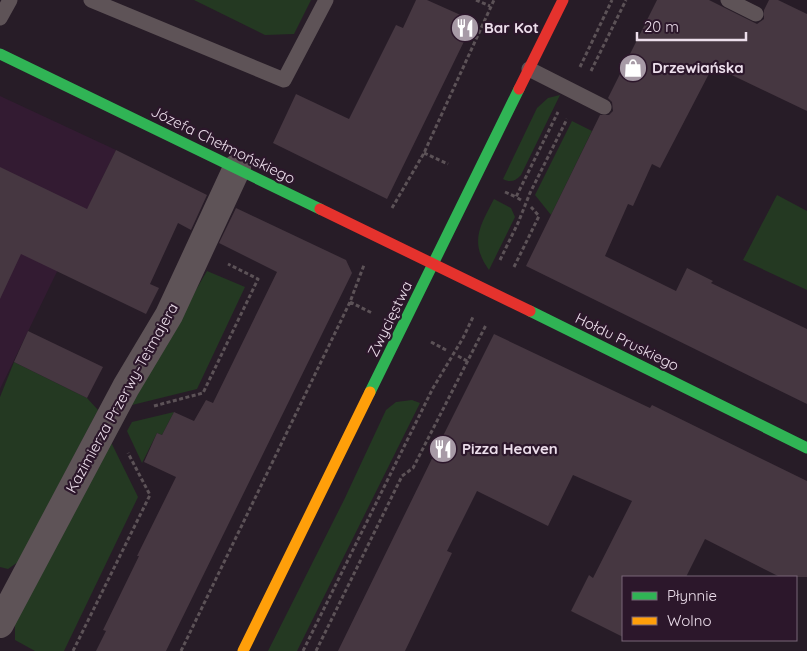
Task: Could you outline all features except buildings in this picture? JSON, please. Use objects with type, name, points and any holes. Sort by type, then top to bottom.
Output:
[{"type":"street","name":"Zwycięstwa","points":[[243,651],[563,0]]},
{"type":"street","name":"Józefa Chełmońskiego","points":[[0,54],[433,264]]},
{"type":"street","name":"Kazimierza Przerwy-Tetmajera","points":[[0,624],[109,418],[169,315],[237,168]]},
{"type":"street","name":"Hołdu Pruskiego","points":[[433,264],[807,448]]},
{"type":"lane","points":[[0,18],[10,0]]},
{"type":"lane","points":[[100,2],[284,80],[326,0]]},
{"type":"lane","points":[[728,0],[756,14]]},
{"type":"lane","points":[[530,69],[604,107]]},
{"type":"path","points":[[476,0],[490,6]]},
{"type":"path","points":[[181,651],[350,302],[376,236],[424,153],[494,0]]},
{"type":"path","points":[[577,74],[612,0]]},
{"type":"path","points":[[587,79],[626,0]]},
{"type":"path","points":[[521,200],[516,198],[562,104]]},
{"type":"path","points":[[498,265],[530,193],[568,117]]},
{"type":"path","points":[[424,153],[455,167]]},
{"type":"path","points":[[511,274],[539,216],[531,206]]},
{"type":"path","points":[[73,651],[150,495],[109,418],[203,393],[258,279],[199,249]]},
{"type":"path","points":[[350,302],[374,314]]},
{"type":"path","points":[[303,651],[433,388],[463,338],[475,313]]},
{"type":"path","points":[[316,651],[402,476],[413,468],[488,320]]},
{"type":"path","points":[[423,338],[448,351]]},
{"type":"path","points":[[458,356],[467,361]]},
{"type":"shaded area","points":[[0,96],[116,150],[0,389]]},
{"type":"green space","points":[[194,0],[311,0],[294,34],[265,35]]},
{"type":"green space","points":[[560,95],[521,175],[513,181],[503,179],[537,108],[548,98]]},
{"type":"green space","points":[[572,121],[592,131],[551,215],[535,195]]},
{"type":"green space","points":[[777,195],[807,211],[807,290],[743,260]]},
{"type":"green space","points":[[494,199],[511,208],[515,217],[489,270],[479,251],[478,242],[481,226]]},
{"type":"green space","points":[[207,271],[245,287],[197,389],[128,406]]},
{"type":"green space","points":[[14,362],[87,398],[98,410],[18,562],[8,569],[0,567],[0,397]]},
{"type":"green space","points":[[412,400],[420,403],[297,651],[268,651],[344,500],[386,410],[396,402]]},
{"type":"green space","points":[[174,412],[162,435],[157,433],[142,463],[127,431],[132,422]]},
{"type":"green space","points":[[108,436],[138,497],[64,651],[35,651],[15,640],[15,620]]},
{"type":"traffic: fast","points":[[0,54],[320,209]]},
{"type":"traffic: fast","points":[[370,392],[519,89]]},
{"type":"traffic: fast","points":[[530,311],[807,448]]},
{"type":"traffic: slow","points":[[243,651],[370,392]]},
{"type":"traffic: jam","points":[[519,89],[563,0]]},
{"type":"traffic: jam","points":[[320,209],[530,311]]},
{"type":"place","name":"Bar Kot","points":[[465,28]]},
{"type":"place","name":"Drzewiańska","points":[[633,68]]},
{"type":"place","name":"Pizza Heaven","points":[[443,449]]}]
